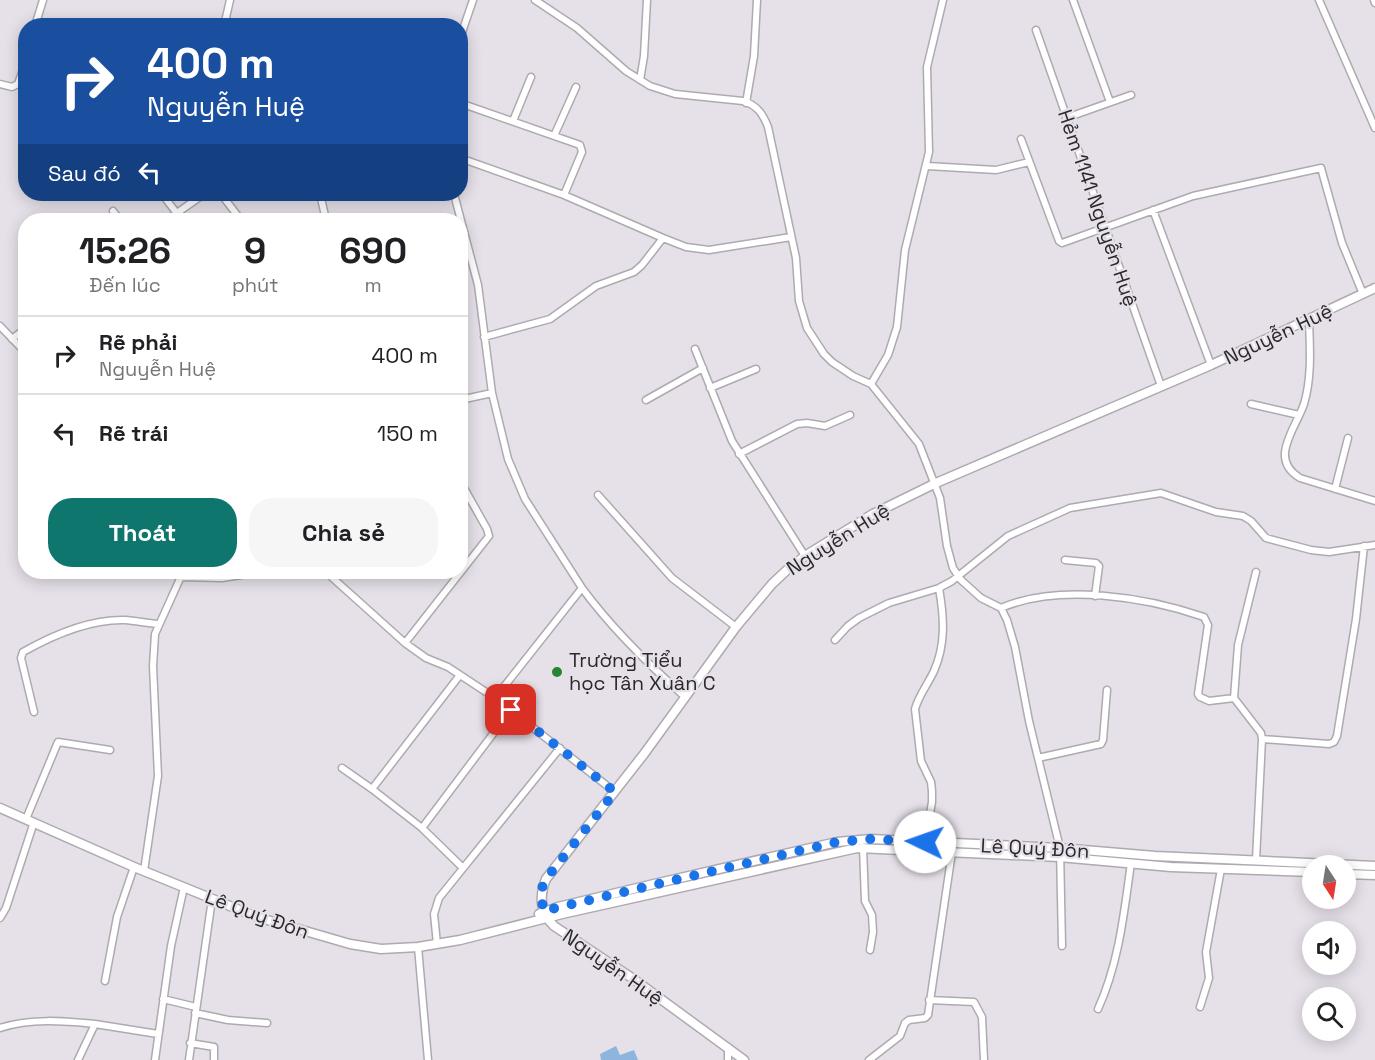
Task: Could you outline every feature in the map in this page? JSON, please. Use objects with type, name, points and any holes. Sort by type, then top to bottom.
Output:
[{"type":"main road","name":"Nguyễn Huệ","points":[[744,1060],[544,915],[541,890],[546,879],[644,754],[736,627],[788,568],[873,514],[936,483],[1309,321],[1375,288]]},
{"type":"main road","name":"Lê Quý Đôn","points":[[0,808],[134,867],[278,924],[350,944],[381,949],[437,944],[527,924],[544,915],[857,840],[1302,863]]},
{"type":"main road","name":"Lê Quý Đôn","points":[[757,865],[863,847],[952,852],[1059,852],[1131,863],[1302,872]]},
{"type":"main road","name":"Lê Quý Đôn","points":[[1356,866],[1375,866]]},
{"type":"main road","points":[[1356,874],[1375,875]]},
{"type":"street","points":[[38,18],[43,0]]},
{"type":"street","points":[[226,18],[230,0]]},
{"type":"street","points":[[467,18],[473,0]]},
{"type":"street","points":[[535,0],[577,28],[626,71],[650,86],[675,94],[746,103],[762,114],[768,127],[797,269],[799,301],[807,328],[832,362],[853,376],[871,384],[919,444],[936,483],[943,511],[949,557],[958,575],[981,598],[1001,608],[1007,620],[1015,647],[1059,852],[1062,946]]},
{"type":"street","points":[[640,80],[644,56],[647,0]]},
{"type":"street","points":[[746,103],[754,56],[757,0]]},
{"type":"street","points":[[871,384],[894,343],[900,310],[905,250],[927,166],[930,134],[927,67],[943,0]]},
{"type":"street","points":[[1074,0],[1110,102]]},
{"type":"street","points":[[1319,0],[1375,128]]},
{"type":"street","name":"Hẻm 1141 Nguyễn Huệ","points":[[1036,30],[1161,386]]},
{"type":"street","points":[[513,121],[531,77]]},
{"type":"street","points":[[0,84],[12,87],[18,82]]},
{"type":"street","points":[[554,136],[576,87]]},
{"type":"street","points":[[1066,118],[1131,95]]},
{"type":"street","points":[[468,106],[578,144],[582,149],[564,195]]},
{"type":"street","points":[[1022,140],[1060,242],[1064,243],[1193,196],[1321,168],[1342,243],[1363,294]]},
{"type":"street","points":[[468,161],[564,195],[663,238],[698,250],[791,237]]},
{"type":"street","points":[[927,166],[996,170],[1029,162]]},
{"type":"street","points":[[178,213],[195,201]]},
{"type":"street","points":[[226,201],[236,213]]},
{"type":"street","points":[[1153,210],[1211,365]]},
{"type":"street","points":[[484,337],[544,321],[562,312],[596,286],[634,272],[663,238]]},
{"type":"street","points":[[468,247],[478,285],[492,393],[515,480],[529,506],[598,611],[626,643],[684,696]]},
{"type":"street","points":[[1309,321],[1310,374],[1299,415],[1285,452],[1287,465],[1300,478],[1375,501]]},
{"type":"street","points":[[0,327],[18,345]]},
{"type":"street","points":[[12,339],[18,334]]},
{"type":"street","points":[[695,349],[726,430],[805,556]]},
{"type":"street","points":[[646,400],[703,368]]},
{"type":"street","points":[[710,388],[756,369]]},
{"type":"street","points":[[468,398],[492,393]]},
{"type":"street","points":[[1251,404],[1299,415]]},
{"type":"street","points":[[740,454],[797,424],[825,426],[850,415]]},
{"type":"street","points":[[1335,489],[1348,438]]},
{"type":"street","points":[[835,640],[848,626],[876,609],[939,588],[1008,536],[1063,510],[1161,493],[1216,512],[1247,518],[1262,536],[1271,540],[1322,552],[1375,545]]},
{"type":"street","points":[[598,495],[672,578],[736,627]]},
{"type":"street","points":[[468,497],[489,536],[468,563]]},
{"type":"street","points":[[1262,739],[1329,744],[1334,742],[1337,736],[1357,611],[1364,546]]},
{"type":"street","points":[[1065,560],[1096,563],[1099,566],[1095,596]]},
{"type":"street","points":[[1256,572],[1238,645],[1234,698],[1261,733],[1262,739],[1256,860]]},
{"type":"street","points":[[144,871],[158,776],[153,666],[155,634],[180,579]]},
{"type":"street","points":[[334,579],[405,643],[426,658],[448,667],[495,698],[615,792]]},
{"type":"street","points":[[405,643],[455,579]]},
{"type":"street","points":[[495,698],[582,588]]},
{"type":"street","points":[[925,842],[932,791],[931,782],[921,761],[915,709],[935,670],[943,640],[944,612],[939,588]]},
{"type":"street","points":[[1001,608],[1011,604],[1071,594],[1143,602],[1204,617],[1208,625],[1198,694],[1209,701],[1234,698]]},
{"type":"street","points":[[34,712],[21,658],[23,652],[43,641],[91,624],[124,620],[158,624]]},
{"type":"street","points":[[372,789],[460,675]]},
{"type":"street","points":[[1038,758],[1101,744],[1107,690]]},
{"type":"street","points":[[422,828],[511,710]]},
{"type":"street","points":[[0,918],[6,908],[30,821],[58,742],[110,750]]},
{"type":"street","points":[[437,944],[434,914],[439,898],[560,748]]},
{"type":"street","points":[[342,768],[422,828],[463,868]]},
{"type":"street","points":[[863,847],[865,901],[872,915],[873,933],[870,950]]},
{"type":"street","points":[[869,1060],[900,1036],[905,1023],[909,1020],[925,1018],[928,1015],[952,852]]},
{"type":"street","points":[[1098,1009],[1109,986],[1120,939],[1131,863]]},
{"type":"street","points":[[105,981],[117,917],[134,867]]},
{"type":"street","points":[[1200,1007],[1209,978],[1206,952],[1221,869]]},
{"type":"street","points":[[155,1060],[171,946],[184,887]]},
{"type":"street","points":[[189,1060],[212,899]]},
{"type":"street","points":[[418,947],[428,1060]]},
{"type":"street","points":[[163,999],[228,1020],[267,1023]]},
{"type":"street","points":[[929,1000],[974,1002],[982,1017],[984,1060]]},
{"type":"street","points":[[0,1028],[20,1021],[69,1022],[158,1034]]},
{"type":"street","points":[[78,1060],[94,1024]]},
{"type":"street","points":[[190,1043],[214,1047],[214,1059]]},
{"type":"street","points":[[728,1047],[728,1060]]},
{"type":"water","points":[[616,1046],[620,1055],[634,1050],[638,1060],[601,1060],[600,1054]]},
{"type":"place","name":"Trường Tiểu học Tân Xuân C","points":[[557,672]]},
{"type":"route","points":[[511,710],[615,792],[546,879],[541,890],[543,911],[837,842],[871,839],[925,842]]}]
